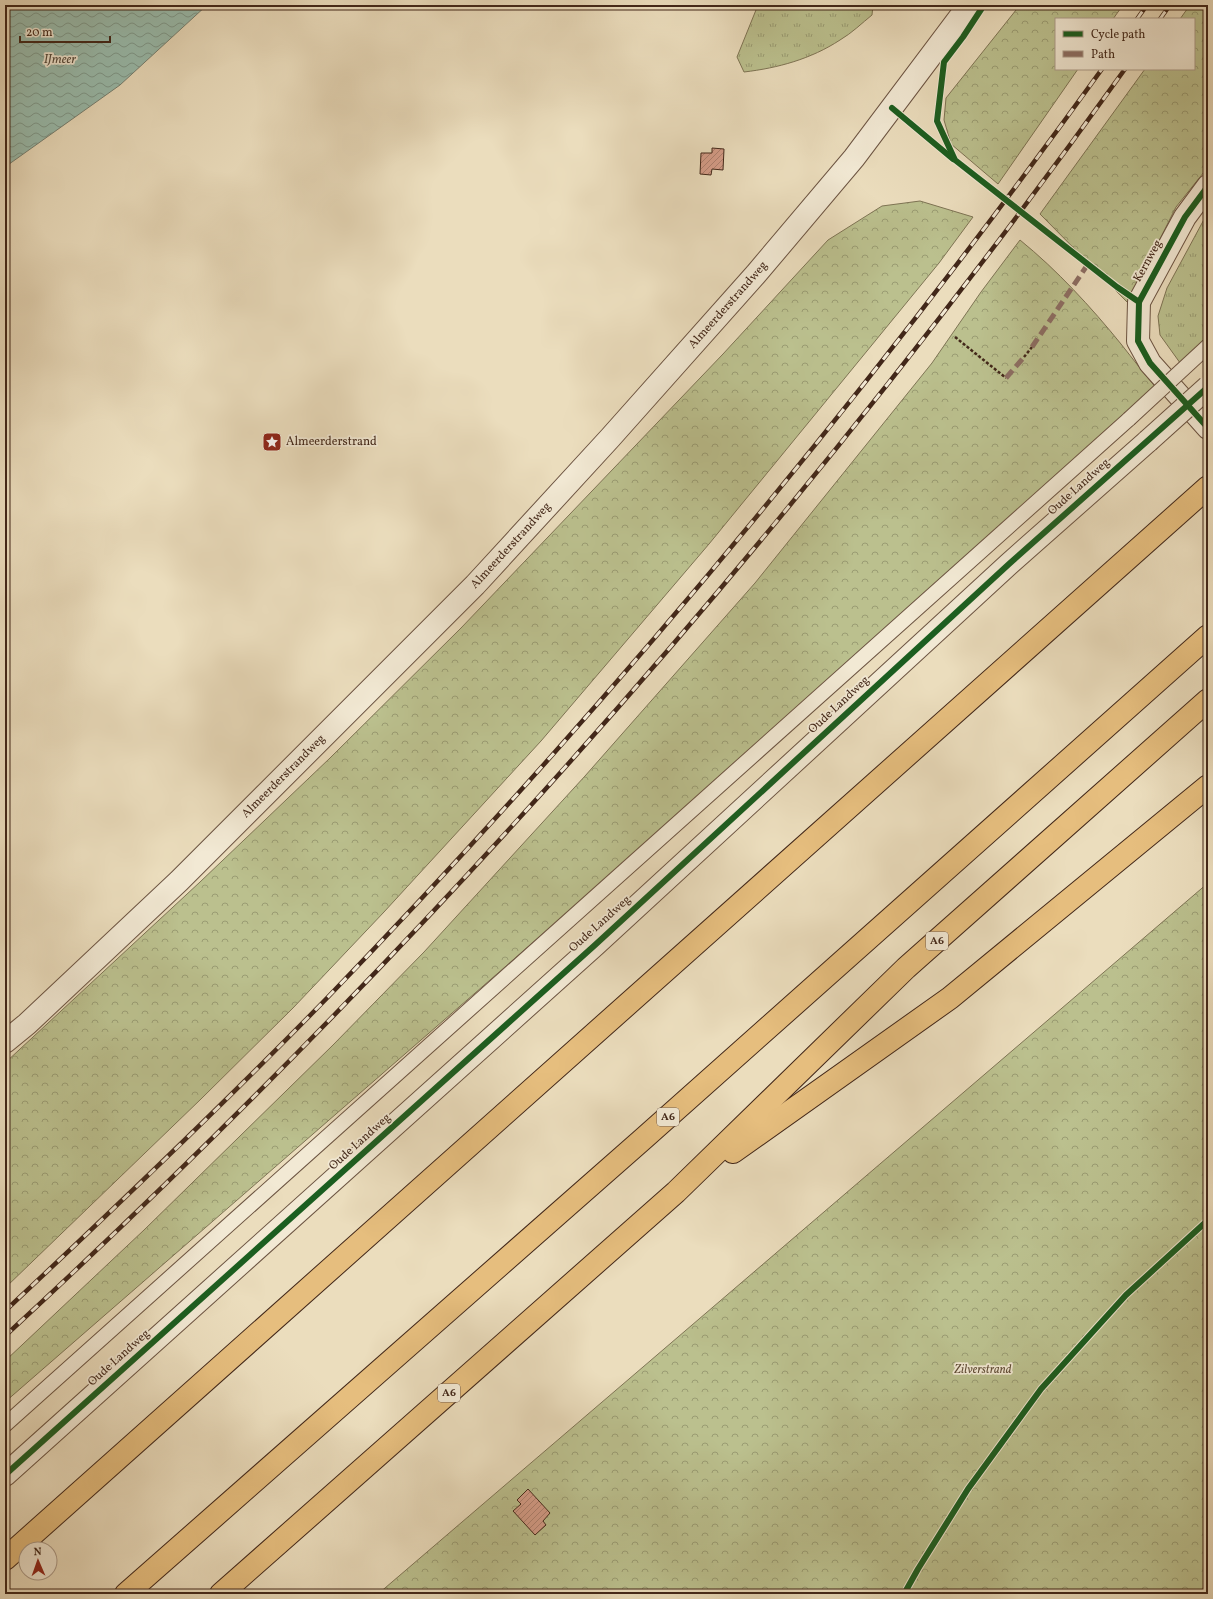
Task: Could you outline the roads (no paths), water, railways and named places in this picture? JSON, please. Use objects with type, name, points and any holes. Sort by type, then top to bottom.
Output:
[{"type":"highway","points":[[5,1560],[1203,491]]},
{"type":"highway","name":"A6","points":[[126,1594],[648,1134],[1208,636]]},
{"type":"highway","name":"A6","points":[[222,1594],[676,1192],[906,968],[1208,700]]},
{"type":"highway","name":"A6","points":[[676,1192],[950,998],[1208,786]]},
{"type":"street","name":"Almeerderstrandweg","points":[[5,1042],[27,1024],[179,881],[480,579],[610,438],[756,274],[854,158],[969,5]]},
{"type":"street","name":"Kernweg","points":[[1208,186],[1185,217],[1139,302],[1138,341],[1150,363],[1208,428]]},
{"type":"street","name":"Oude Landweg","points":[[5,1475],[595,945],[1009,564],[1208,387]]},
{"type":"lane","name":"Oude Landweg","points":[[5,1425],[1208,346]]},
{"type":"water","name":"IJmeer","points":[[5,5],[207,5],[120,85],[5,167]]},
{"type":"railway","points":[[1138,18],[1147,5]]},
{"type":"railway","points":[[1161,18],[1170,5]]},
{"type":"railway","points":[[5,1311],[249,1077],[328,997],[534,776],[732,547],[827,430],[921,311],[1101,70]]},
{"type":"railway","points":[[5,1336],[159,1190],[309,1041],[455,888],[597,731],[735,571],[870,407],[999,240],[1124,70]]},
{"type":"place","name":"Almeerderstrand","points":[[272,442]]},
{"type":"park label","name":"Zilverstrand","points":[[983,1370]]}]
